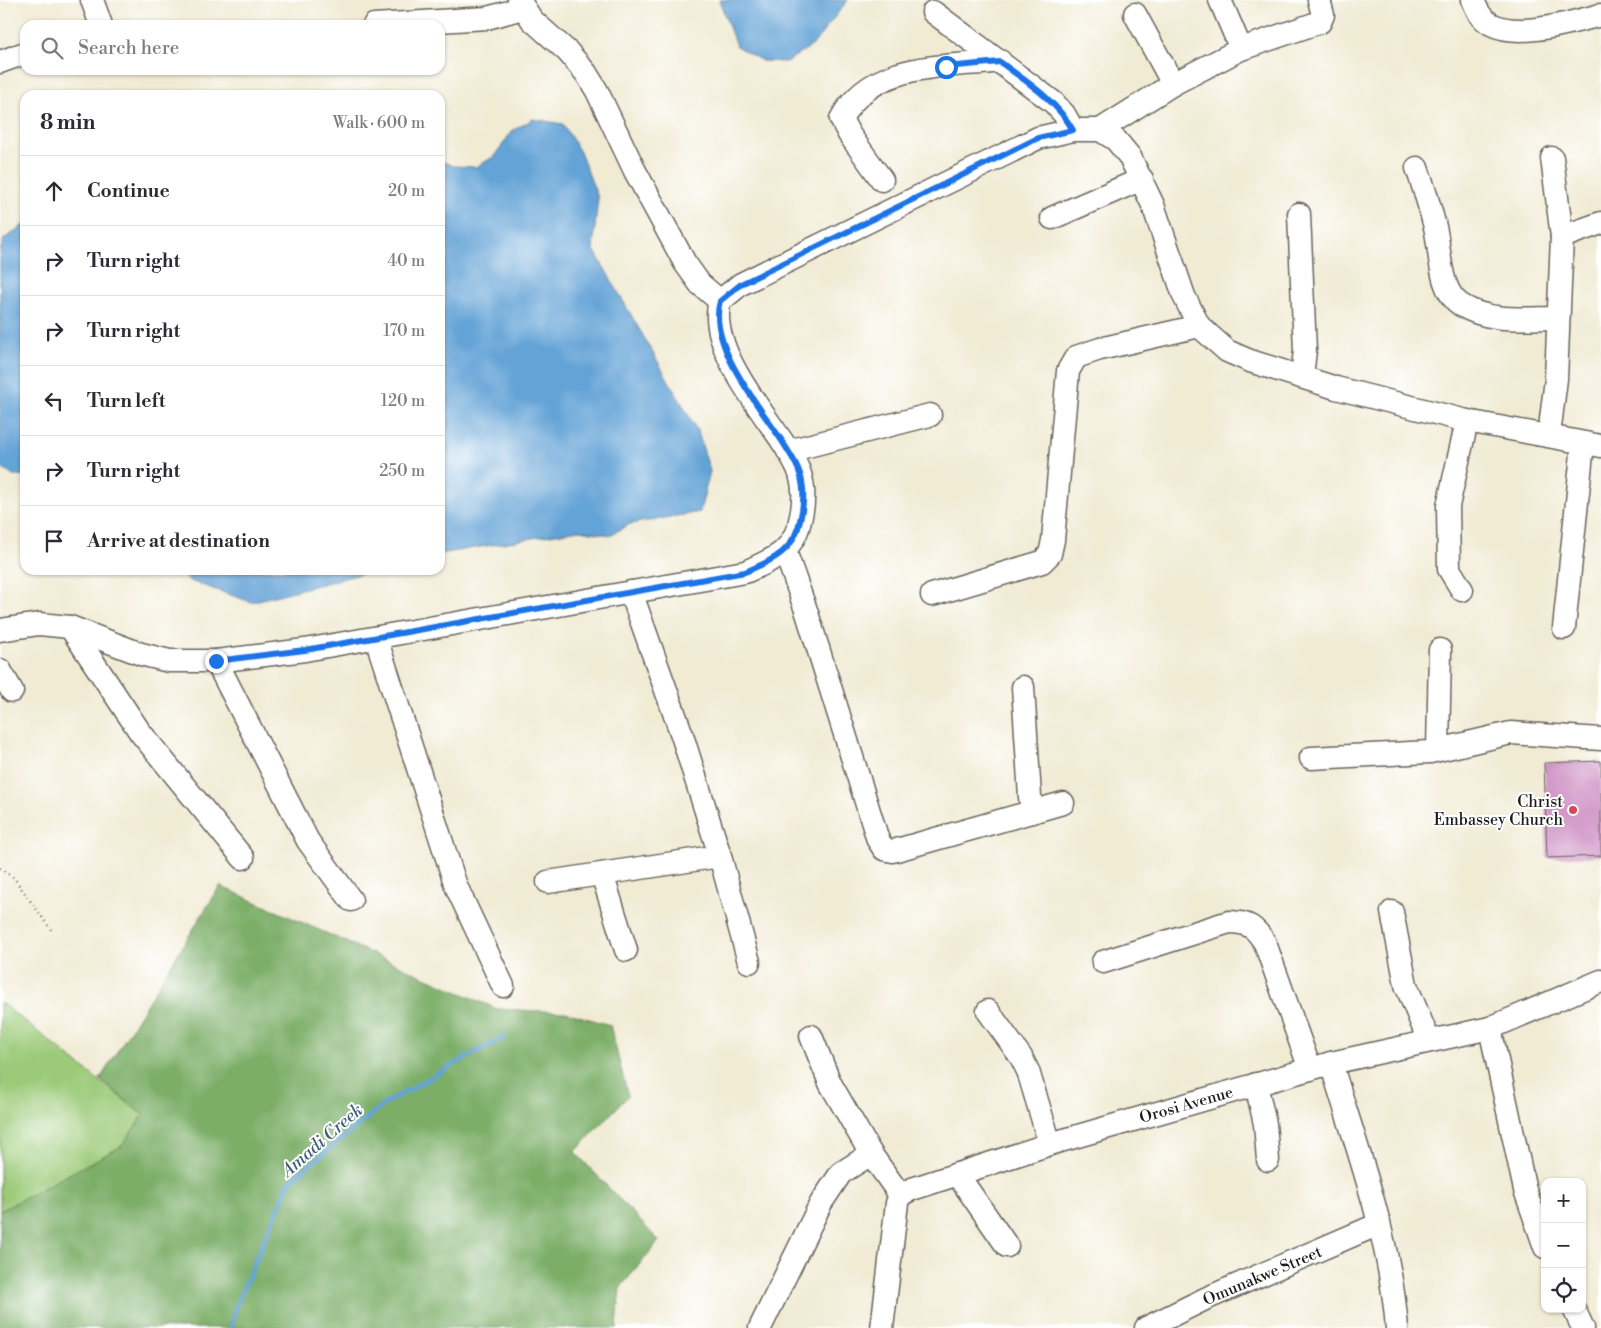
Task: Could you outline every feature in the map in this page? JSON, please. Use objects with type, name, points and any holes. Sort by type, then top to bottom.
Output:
[{"type":"street","points":[[92,0],[99,20]]},
{"type":"street","points":[[1220,0],[1241,49]]},
{"type":"street","points":[[1100,130],[1173,84],[1241,49],[1320,22],[1323,15],[1319,0]]},
{"type":"street","points":[[1473,0],[1481,16],[1490,24],[1501,28],[1532,30],[1601,15]]},
{"type":"street","points":[[445,21],[487,18],[521,4],[532,20],[568,52],[586,73],[601,98],[635,171],[685,263],[700,284],[720,301]]},
{"type":"street","points":[[933,12],[1052,102],[1064,114],[1073,130]]},
{"type":"street","points":[[1134,14],[1173,84]]},
{"type":"street","points":[[0,62],[20,56]]},
{"type":"street","points":[[882,180],[848,134],[841,119],[849,104],[873,84],[910,69],[1000,62]]},
{"type":"street","points":[[0,630],[39,624],[70,627],[141,654],[169,661],[216,661],[305,650],[745,572],[771,561],[784,551],[794,538],[804,499],[800,473],[788,450],[729,357],[718,320],[720,301],[741,284],[956,177],[1038,138],[1073,130],[1100,130],[1116,140],[1130,157],[1142,179],[1184,296],[1199,326],[1227,351],[1250,361],[1336,388],[1467,421],[1549,435],[1592,445],[1564,628]]},
{"type":"street","points":[[1549,435],[1556,379],[1562,237],[1552,158]]},
{"type":"street","points":[[1417,168],[1438,235],[1443,274],[1450,293],[1460,304],[1498,318],[1558,318]]},
{"type":"street","points":[[1052,218],[1142,179]]},
{"type":"street","points":[[1299,214],[1305,350],[1302,377]]},
{"type":"street","points":[[1562,237],[1601,223]]},
{"type":"street","points":[[932,595],[1042,562],[1050,554],[1056,518],[1068,371],[1076,356],[1100,348],[1199,326]]},
{"type":"street","points":[[788,450],[930,415]]},
{"type":"street","points":[[1462,590],[1449,570],[1448,506],[1467,421]]},
{"type":"street","points":[[784,551],[882,847],[893,851],[1063,803]]},
{"type":"street","points":[[631,592],[682,735],[720,856],[750,962]]},
{"type":"street","points":[[70,627],[140,732],[244,858]]},
{"type":"street","points":[[376,638],[456,886],[503,986]]},
{"type":"street","points":[[1438,750],[1440,650]]},
{"type":"street","points":[[216,661],[308,841],[351,900]]},
{"type":"street","points":[[0,670],[12,691]]},
{"type":"street","points":[[1023,687],[1030,797],[1034,812]]},
{"type":"street","points":[[1312,758],[1438,750],[1511,733],[1601,739]]},
{"type":"street","points":[[548,882],[720,856]]},
{"type":"street","points":[[602,874],[626,950]]},
{"type":"street","points":[[1392,912],[1403,972],[1429,1041]]},
{"type":"street","points":[[1103,962],[1229,922],[1244,922],[1252,926],[1265,944],[1320,1066],[1379,1224],[1394,1288],[1397,1328]]},
{"type":"street","name":"Orosi Avenue","points":[[900,1195],[912,1189],[1050,1144],[1256,1084],[1320,1066],[1490,1028],[1601,981]]},
{"type":"street","points":[[988,1011],[1021,1057],[1028,1071],[1050,1144]]},
{"type":"street","points":[[1490,1028],[1525,1190],[1541,1236]]},
{"type":"street","points":[[811,1036],[830,1083],[871,1154],[900,1195],[895,1213],[882,1328]]},
{"type":"street","points":[[1256,1084],[1265,1124],[1268,1160]]},
{"type":"street","points":[[760,1328],[821,1203],[841,1173],[871,1154]]},
{"type":"street","points":[[957,1174],[1007,1246]]},
{"type":"street","name":"Omunakwe Street","points":[[1146,1328],[1205,1299],[1379,1224]]},
{"type":"street","points":[[1576,1313],[1583,1328]]},
{"type":"path","points":[[0,868],[14,878],[52,931]]},
{"type":"green space","points":[[220,886],[497,1009],[566,1012],[610,1025],[628,1096],[575,1152],[659,1241],[620,1288],[617,1328],[0,1328],[0,1211],[122,1146],[143,1115],[100,1079]]},
{"type":"green space","points":[[0,1002],[143,1115],[122,1146],[0,1211]]},
{"type":"water","points":[[719,0],[848,0],[812,46],[786,62],[762,61],[736,46]]},
{"type":"water","points":[[533,119],[563,124],[580,152],[598,198],[593,248],[698,432],[710,471],[700,512],[630,524],[610,535],[579,530],[445,553],[445,162],[453,166],[476,167],[495,156],[512,131]]},
{"type":"water","points":[[20,228],[20,476],[13,476],[0,467],[0,251],[4,239]]},
{"type":"water","points":[[182,575],[356,575],[251,602],[190,581]]},
{"type":"building","name":"Christ Embassey Church","points":[[1601,761],[1601,856],[1547,858],[1544,763]]},
{"type":"waterway","name":"Amadi Creek","points":[[231,1328],[236,1305],[290,1181],[387,1102],[505,1036]]},
{"type":"place","name":"Christ Embassey Church","points":[[1573,810]]},
{"type":"route","points":[[216,661],[305,650],[745,572],[771,561],[784,551],[794,538],[800,524],[804,499],[800,473],[788,450],[739,376],[729,357],[722,340],[718,320],[720,301],[741,284],[956,177],[1038,138],[1073,130],[1064,114],[1052,102],[1000,62],[946,67]]}]
